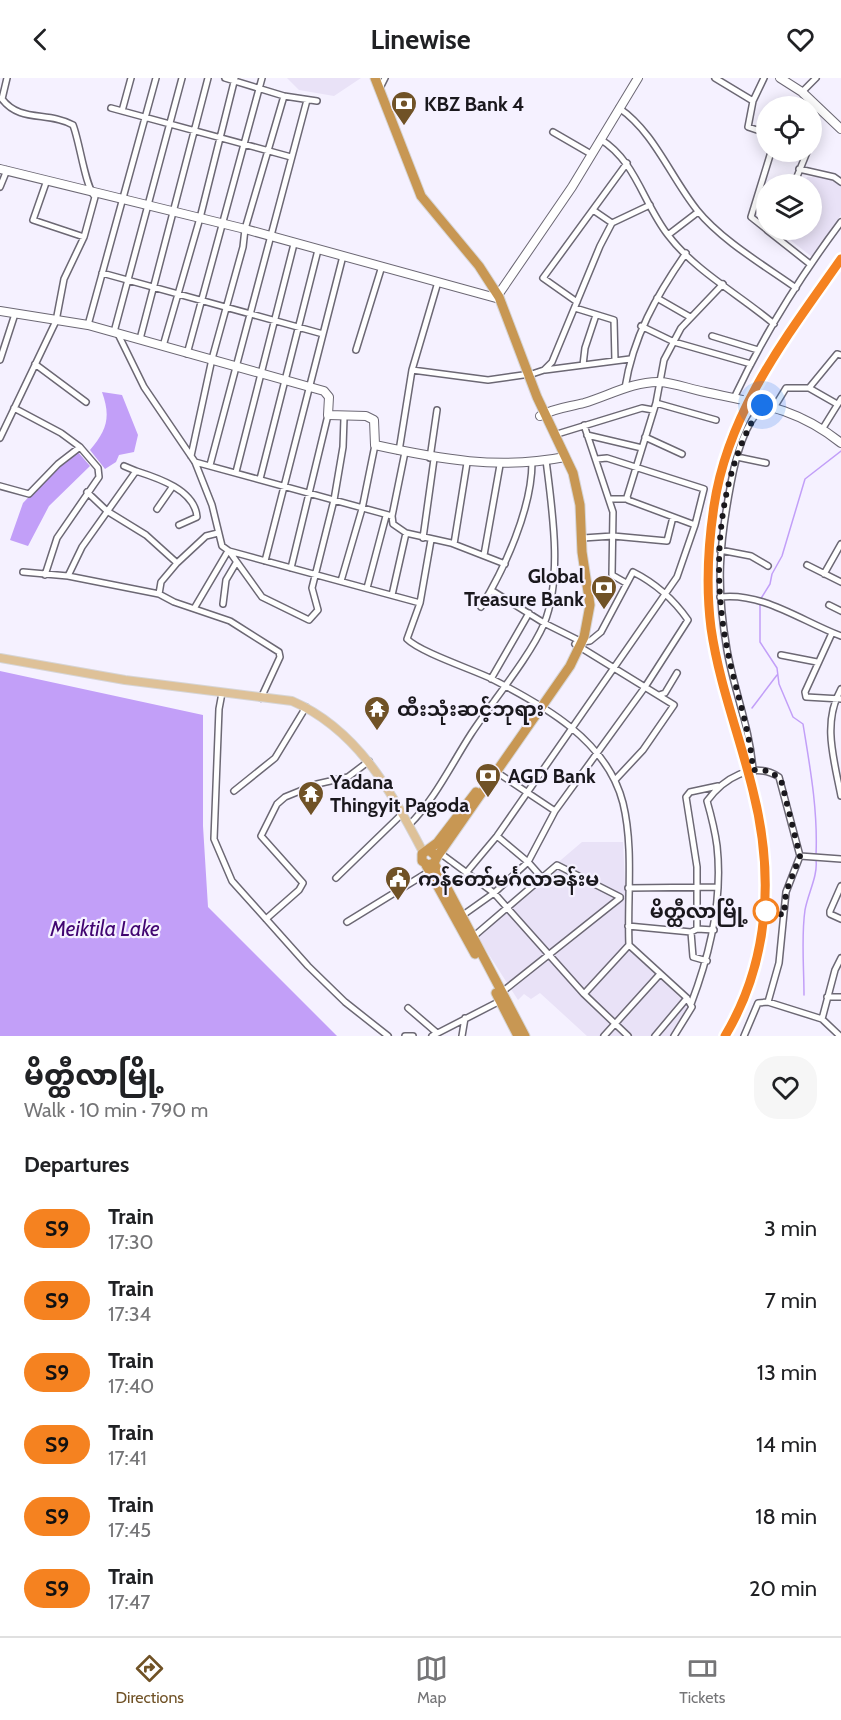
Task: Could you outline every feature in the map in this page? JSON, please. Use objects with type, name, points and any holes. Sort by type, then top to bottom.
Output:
[{"type":"highway","points":[[375,78],[421,196],[479,266],[497,296],[542,415],[577,488],[583,538],[582,552]]},
{"type":"highway","points":[[433,862],[539,707],[579,643],[583,621],[585,581],[573,494],[554,435],[542,415]]},
{"type":"highway","points":[[494,771],[453,824],[421,859],[433,862],[501,997],[525,1036]]},
{"type":"highway","points":[[426,851],[463,915],[518,1036]]},
{"type":"main road","points":[[0,658],[114,679],[292,701],[306,707],[318,713],[369,761],[426,851]]},
{"type":"street","points":[[0,438],[56,321],[64,279],[84,237],[95,197],[88,189],[80,145],[73,125],[62,119],[21,114],[10,110],[2,99],[7,78]]},
{"type":"street","points":[[122,111],[131,78]]},
{"type":"street","points":[[88,325],[156,78]]},
{"type":"street","points":[[182,78],[116,333],[144,387],[195,462],[212,505],[222,546],[262,597],[309,620],[319,608],[312,588],[334,500],[343,447],[344,418]]},
{"type":"street","points":[[140,339],[208,78]]},
{"type":"street","points":[[225,78],[284,96],[317,101]]},
{"type":"street","points":[[187,354],[262,78]]},
{"type":"street","points":[[380,88],[385,78]]},
{"type":"street","points":[[0,187],[4,169],[223,223],[294,244],[497,296],[591,154],[638,78]]},
{"type":"street","points":[[715,78],[753,101]]},
{"type":"street","points":[[756,130],[748,127],[753,101],[764,78]]},
{"type":"street","points":[[780,78],[802,93],[841,129]]},
{"type":"street","points":[[802,93],[816,78]]},
{"type":"street","points":[[163,346],[200,218],[234,80]]},
{"type":"street","points":[[191,456],[212,359],[239,266],[245,229],[284,96]]},
{"type":"street","points":[[210,465],[307,100]]},
{"type":"street","points":[[619,107],[636,119],[651,138],[661,159],[698,212],[735,244],[796,288]]},
{"type":"street","points":[[111,108],[291,157]]},
{"type":"street","points":[[834,123],[841,117]]},
{"type":"street","points":[[553,132],[591,154]]},
{"type":"street","points":[[600,139],[615,148],[627,163],[668,235],[686,253],[774,324]]},
{"type":"street","points":[[798,174],[803,162]]},
{"type":"street","points":[[615,361],[614,320],[596,315],[576,305],[543,278],[627,163]]},
{"type":"street","points":[[800,169],[834,177],[841,182]]},
{"type":"street","points":[[47,180],[33,220],[84,237]]},
{"type":"street","points":[[756,201],[751,217],[756,221]]},
{"type":"street","points":[[544,370],[558,350],[600,246],[612,223],[650,205]]},
{"type":"street","points":[[594,210],[612,223]]},
{"type":"street","points":[[668,235],[698,212]]},
{"type":"street","points":[[734,398],[751,364],[810,264],[841,222]]},
{"type":"street","points":[[781,240],[810,264]]},
{"type":"street","points":[[236,472],[294,244]]},
{"type":"street","points":[[260,479],[318,250]]},
{"type":"street","points":[[625,388],[630,359],[641,326],[686,253]]},
{"type":"street","points":[[265,561],[343,256]]},
{"type":"street","points":[[356,350],[382,267]]},
{"type":"street","points":[[102,273],[323,334]]},
{"type":"street","points":[[367,588],[389,516],[402,451],[412,370],[438,282]]},
{"type":"street","points":[[627,499],[656,403],[664,360],[690,318],[723,284]]},
{"type":"street","points":[[657,298],[690,318]]},
{"type":"street","points":[[0,311],[88,325],[324,391],[329,396],[328,416],[311,493],[291,567]]},
{"type":"street","points":[[0,360],[15,314]]},
{"type":"street","points":[[583,365],[585,348],[596,315]]},
{"type":"street","points":[[641,326],[674,342],[751,364]]},
{"type":"street","points":[[712,336],[759,350]]},
{"type":"street","points":[[808,388],[837,354],[841,355]]},
{"type":"street","points":[[412,370],[488,380],[630,359]]},
{"type":"street","points":[[35,364],[86,402]]},
{"type":"street","points":[[542,415],[625,388],[659,382],[775,406],[795,413],[823,428],[841,443]]},
{"type":"street","points":[[775,406],[786,388],[808,388],[839,401],[823,428]]},
{"type":"street","points":[[656,403],[716,420]]},
{"type":"street","points":[[753,770],[751,745],[728,651],[720,597],[720,550],[723,522],[743,437],[765,404]]},
{"type":"street","points":[[14,408],[61,433],[80,447],[100,473],[57,538],[45,574]]},
{"type":"street","points":[[554,435],[642,408],[653,410]]},
{"type":"street","points":[[423,538],[437,410]]},
{"type":"street","points":[[328,416],[344,418],[366,416],[374,420],[375,445],[362,509],[341,581]]},
{"type":"street","points":[[584,425],[609,499],[614,536],[612,575],[626,583]]},
{"type":"street","points":[[587,435],[642,448]]},
{"type":"street","points":[[645,437],[682,454]]},
{"type":"street","points":[[375,445],[432,458],[467,463],[500,465],[561,457]]},
{"type":"street","points":[[1,489],[29,494],[58,464],[80,447]]},
{"type":"street","points":[[737,457],[766,463]]},
{"type":"street","points":[[466,873],[497,836],[677,577],[695,525],[704,489],[636,466],[607,458],[597,459]]},
{"type":"street","points":[[409,825],[423,811],[503,686],[529,651],[544,623],[550,598],[554,529],[546,460]]},
{"type":"street","points":[[195,462],[389,516],[393,524],[406,533],[454,544],[505,564]]},
{"type":"street","points":[[481,607],[505,564],[532,482],[532,462]]},
{"type":"street","points":[[454,544],[467,463]]},
{"type":"street","points":[[484,555],[500,465]]},
{"type":"street","points":[[124,466],[162,479],[192,502],[197,514],[194,520],[179,525]]},
{"type":"street","points":[[68,576],[82,546],[136,471]]},
{"type":"street","points":[[157,509],[173,486]]},
{"type":"street","points":[[87,492],[107,512],[146,535],[177,562]]},
{"type":"street","points":[[609,499],[627,499],[695,525]]},
{"type":"street","points":[[583,538],[614,536],[667,541],[673,517]]},
{"type":"street","points":[[159,594],[161,582],[177,562],[206,536],[218,533]]},
{"type":"street","points":[[392,595],[406,533]]},
{"type":"street","points":[[431,540],[420,603],[407,639],[490,679],[573,728],[597,754],[615,780],[623,804],[627,832],[629,945],[689,1001],[691,1011],[674,1036]]},
{"type":"street","points":[[824,574],[841,544]]},
{"type":"street","points":[[720,550],[751,556],[768,566]]},
{"type":"street","points":[[228,551],[420,603]]},
{"type":"street","points":[[195,607],[228,551]]},
{"type":"street","points":[[223,604],[226,580],[236,563]]},
{"type":"street","points":[[807,565],[841,581]]},
{"type":"street","points":[[23,572],[68,576],[159,594],[174,603],[195,607],[230,621],[279,651],[280,657],[261,698]]},
{"type":"street","points":[[463,915],[494,893],[528,862],[555,811],[645,687],[687,622],[687,618],[648,579],[633,572],[601,632],[590,641],[579,643]]},
{"type":"street","points":[[491,590],[579,643],[674,705],[643,750],[615,780]]},
{"type":"street","points":[[720,597],[748,597],[763,601],[841,636]]},
{"type":"street","points":[[829,605],[841,611]]},
{"type":"street","points":[[490,679],[512,646],[529,613]]},
{"type":"street","points":[[832,633],[827,648],[817,662],[805,690],[806,697],[838,699]]},
{"type":"street","points":[[781,656],[817,662]]},
{"type":"street","points":[[659,695],[665,693],[677,673]]},
{"type":"street","points":[[841,689],[830,734],[841,796]]},
{"type":"street","points":[[222,693],[219,709],[214,839],[232,881],[345,1002],[388,1036]]},
{"type":"street","points":[[234,791],[275,758],[306,707]]},
{"type":"street","points":[[266,919],[299,890],[303,883],[261,836],[277,804],[285,797],[317,784],[348,777],[369,761]]},
{"type":"street","points":[[707,961],[693,957],[696,851],[686,797],[690,792],[717,786],[753,770],[770,771],[781,780],[800,856],[786,892],[779,963],[768,1002]]},
{"type":"street","points":[[494,771],[555,811]]},
{"type":"street","points":[[707,801],[717,786]]},
{"type":"street","points":[[655,1036],[689,1001],[707,961],[714,930],[717,846],[703,789]]},
{"type":"street","points":[[336,878],[403,813]]},
{"type":"street","points":[[497,836],[528,862],[543,879]]},
{"type":"street","points":[[800,856],[841,859]]},
{"type":"street","points":[[347,922],[433,862],[466,873],[494,893],[584,994],[628,1036]]},
{"type":"street","points":[[473,937],[557,865],[628,900]]},
{"type":"street","points":[[841,886],[830,911],[830,914],[841,919]]},
{"type":"street","points":[[628,888],[717,887]]},
{"type":"street","points":[[408,1008],[434,1034],[465,1018],[501,997],[549,954],[620,897]]},
{"type":"street","points":[[628,926],[714,930]]},
{"type":"street","points":[[584,994],[629,945]]},
{"type":"street","points":[[822,1019],[841,958]]},
{"type":"street","points":[[604,1036],[660,974]]},
{"type":"street","points":[[827,997],[841,997]]},
{"type":"street","points":[[744,1036],[758,1003],[768,1002],[822,1019],[840,1036]]},
{"type":"street","points":[[462,1036],[465,1018]]},
{"type":"street","points":[[405,1036],[412,1036]]},
{"type":"shaded area","points":[[287,78],[361,78],[334,96],[299,90]]},
{"type":"shaded area","points":[[822,177],[828,177],[841,185],[841,215],[812,257],[790,240],[822,240]]},
{"type":"shaded area","points":[[582,842],[623,842],[628,947],[693,1010],[674,1036],[587,1036],[540,993],[531,999],[524,994],[518,1000],[475,933]]},
{"type":"water","points":[[102,392],[122,395],[138,435],[134,452],[119,455],[116,462],[105,469],[90,450],[106,423],[107,416]]},
{"type":"water","points":[[78,452],[90,466],[49,506],[28,546],[10,540],[23,503],[60,464]]},
{"type":"water","name":"Meiktila Lake","points":[[0,671],[203,715],[203,826],[208,907],[337,1036],[0,1036]]},
{"type":"waterway","points":[[816,855],[815,805],[803,724],[793,717],[779,684],[777,668],[760,642],[760,600],[782,556],[805,479],[841,451]]},
{"type":"waterway","points":[[752,708],[777,675]]},
{"type":"waterway","points":[[804,995],[804,920],[806,904],[816,872],[816,860]]},
{"type":"railway","points":[[725,1036],[740,1007],[751,978],[759,947],[766,885],[760,822],[720,670],[712,628],[708,567],[714,506],[721,471],[746,406],[762,375],[841,259]]},
{"type":"train","name":"S9","points":[[725,1036],[744,1000],[753,976],[766,911],[767,871],[764,840],[754,793],[711,629],[709,576],[714,504],[724,457],[748,401],[770,359],[841,259]]},
{"type":"place","name":"KBZ Bank 4","points":[[404,127]]},
{"type":"place","name":"Global Treasure Bank","points":[[604,611]]},
{"type":"place","name":"ထီးသုံးဆင့်ဘုရား","points":[[377,732]]},
{"type":"place","name":"AGD Bank","points":[[488,799]]},
{"type":"place","name":"Yadana Thingyit Pagoda","points":[[311,817]]},
{"type":"place","name":"ကန်တော်မင်္ဂလာခန်းမ","points":[[398,902]]},
{"type":"place","name":"မိတ္ထီလာမြို့","points":[[766,911]]},
{"type":"route","points":[[762,405],[743,437],[734,467],[723,522],[718,569],[728,651],[751,745],[753,770],[770,771],[781,780],[800,856],[786,892],[784,915],[766,911]]}]
